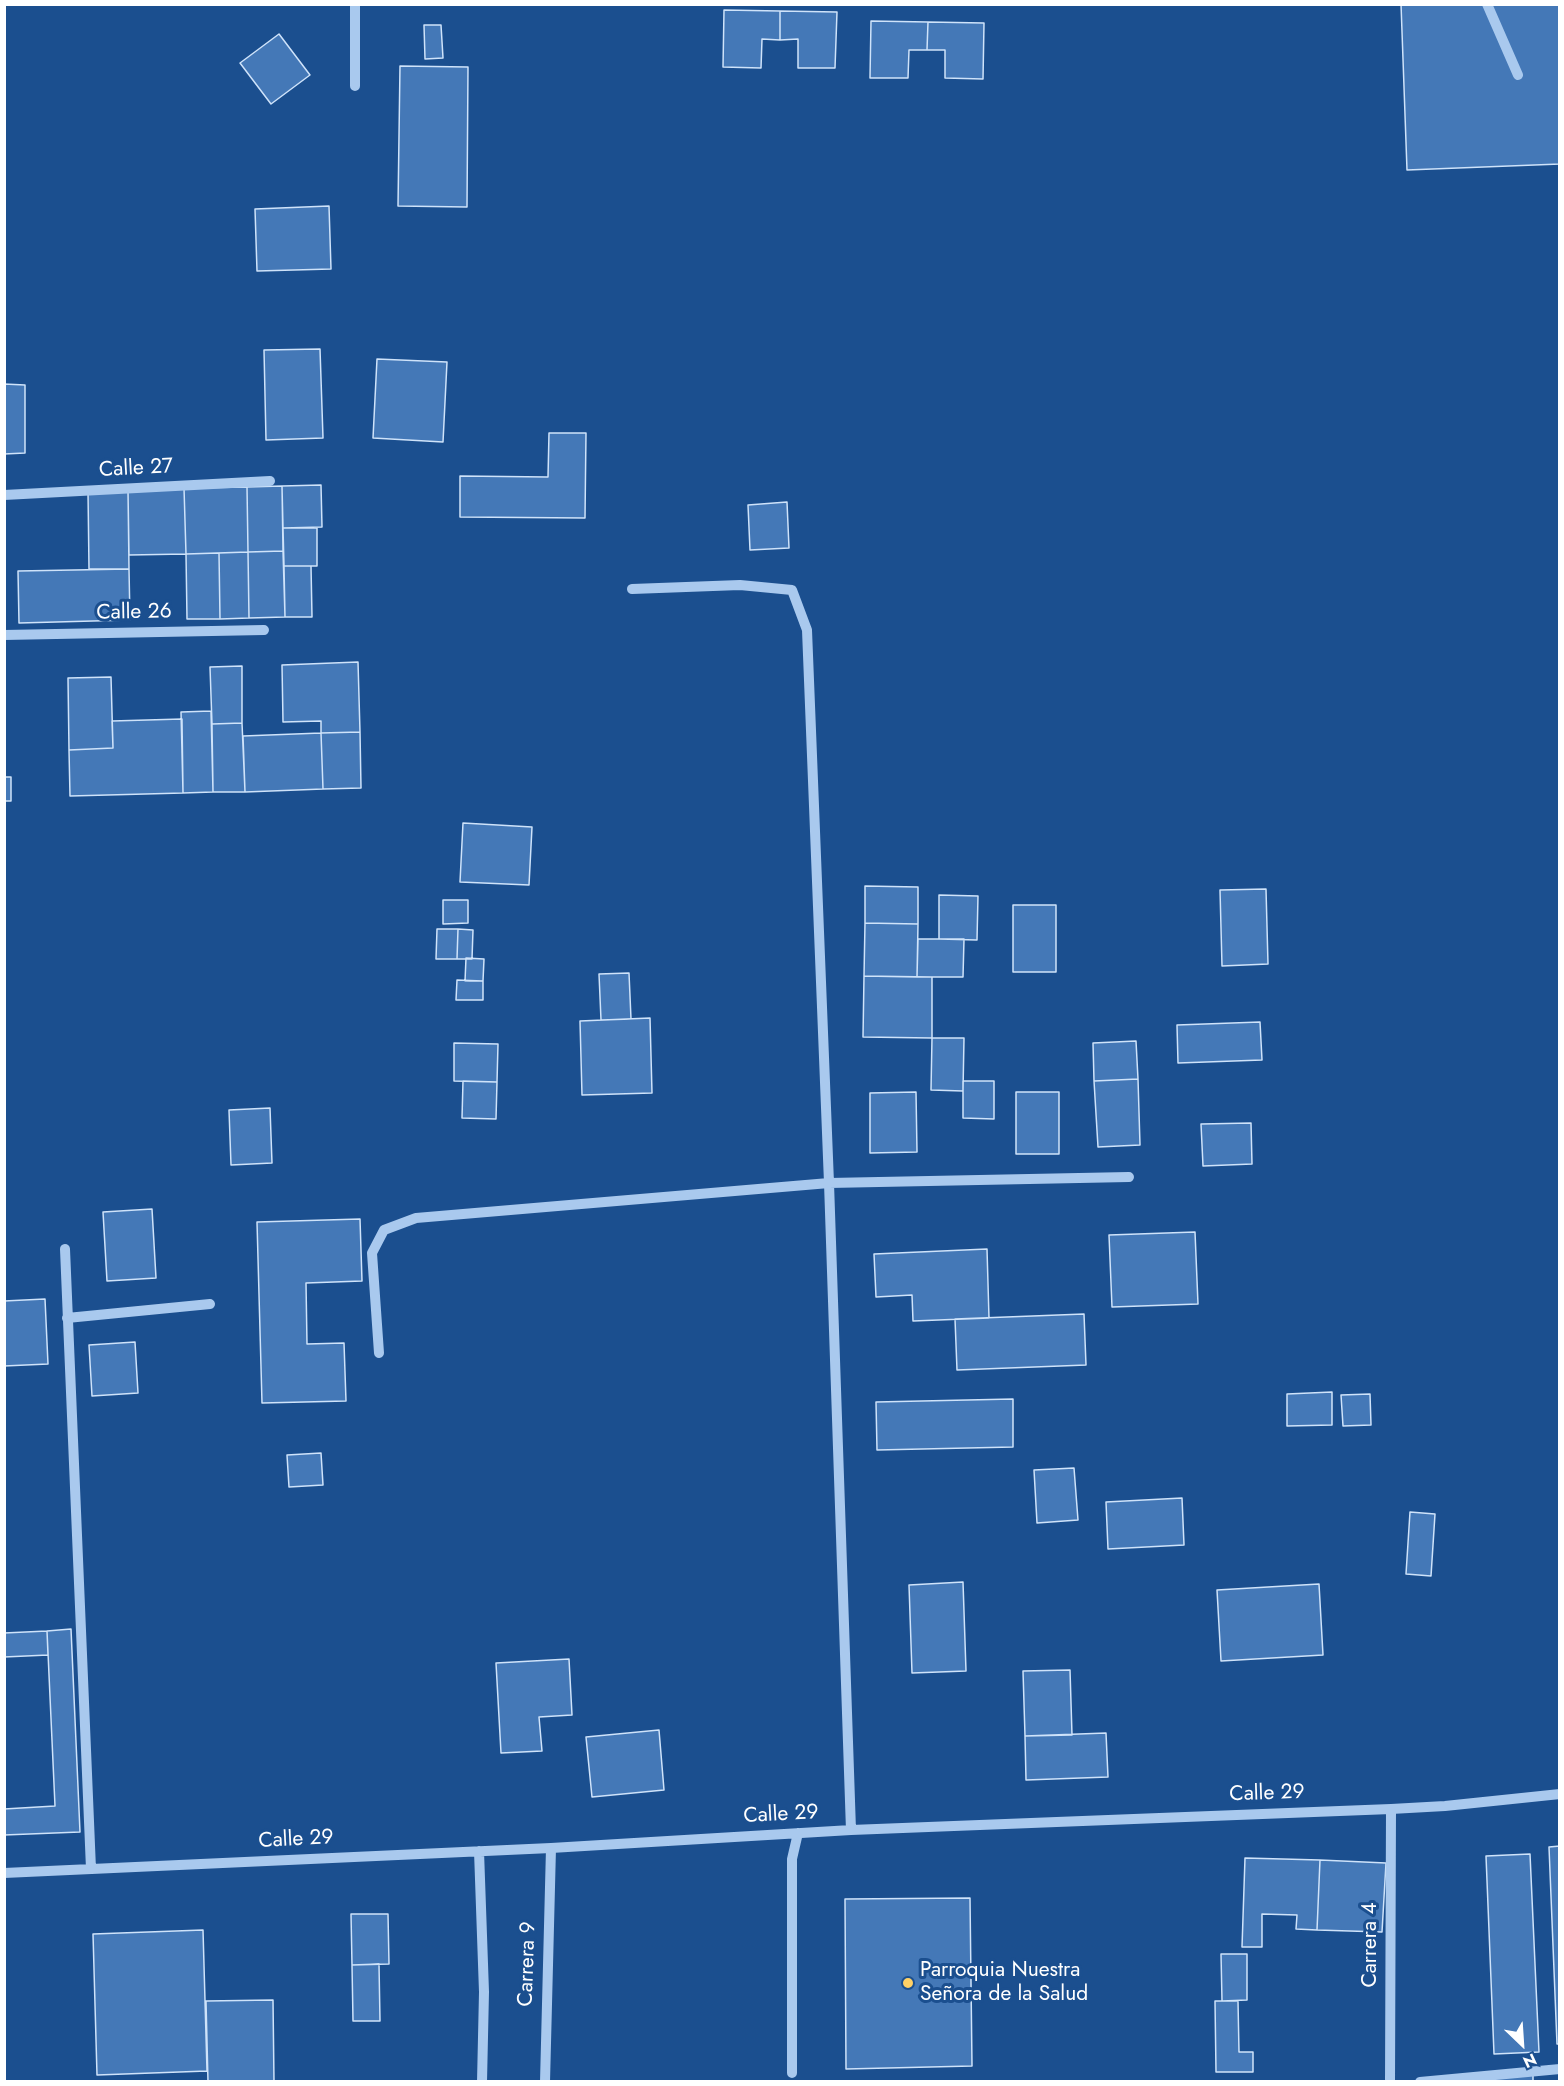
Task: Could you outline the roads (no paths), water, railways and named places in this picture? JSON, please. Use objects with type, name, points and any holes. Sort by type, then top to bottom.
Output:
[{"type":"street","points":[[355,4],[355,86]]},
{"type":"street","points":[[1486,4],[1518,75]]},
{"type":"street","name":"Calle 27","points":[[4,495],[270,481]]},
{"type":"street","points":[[632,589],[740,585],[792,590],[807,630],[851,1830]]},
{"type":"street","name":"Calle 26","points":[[4,635],[264,630]]},
{"type":"street","points":[[379,1353],[372,1253],[384,1230],[416,1218],[829,1183],[1129,1177]]},
{"type":"street","points":[[64,1249],[91,1869]]},
{"type":"street","points":[[67,1318],[210,1304]]},
{"type":"street","name":"Calle 29","points":[[4,1873],[551,1848],[851,1830],[1390,1809],[1445,1806],[1560,1794]]},
{"type":"street","name":"Carrera 4","points":[[1390,1809],[1390,2082]]},
{"type":"street","points":[[792,2073],[792,1859],[798,1833]]},
{"type":"street","name":"Carrera 9","points":[[545,2082],[551,1848]]},
{"type":"street","points":[[479,1851],[484,1992],[482,2082]]},
{"type":"street","points":[[1420,2082],[1560,2069]]},
{"type":"place","name":"Parroquia Nuestra Señora de la Salud","points":[[908,1983]]}]
